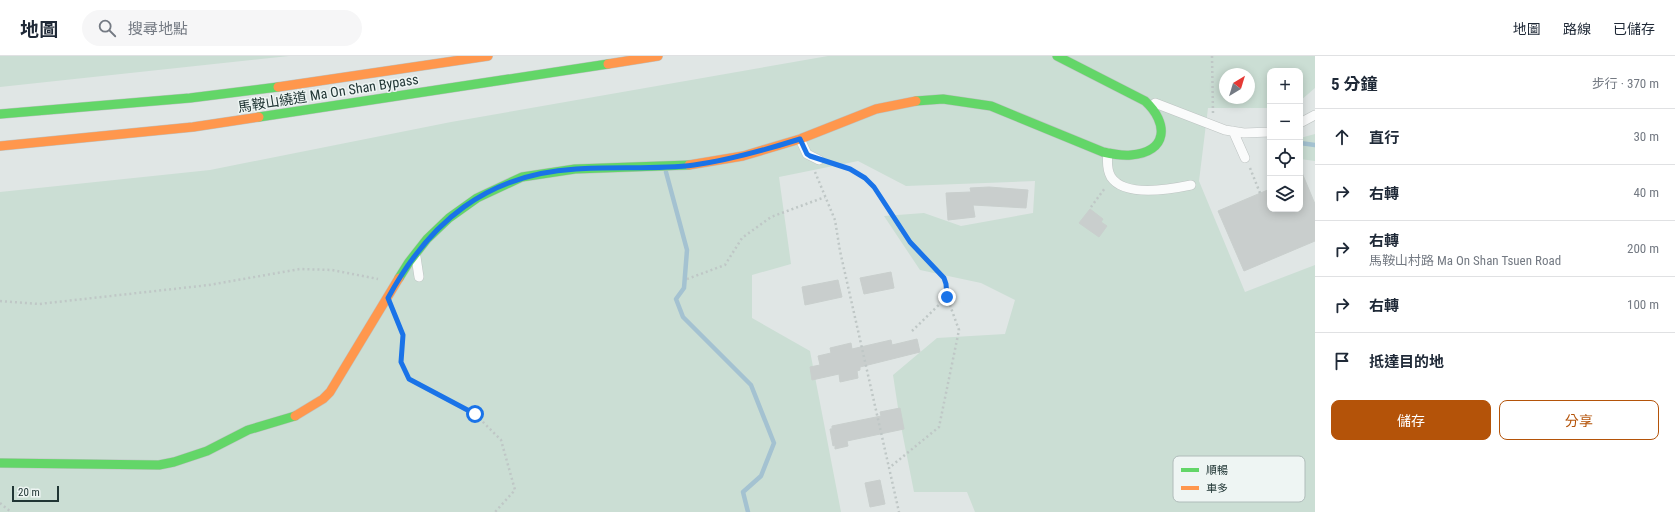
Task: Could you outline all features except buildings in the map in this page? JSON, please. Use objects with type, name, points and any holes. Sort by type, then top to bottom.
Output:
[{"type":"street","name":"馬鞍山繞道 Ma On Shan Bypass","points":[[0,114],[190,98],[309,83],[488,56]]},
{"type":"street","name":"馬鞍山繞道 Ma On Shan Bypass","points":[[0,146],[193,127],[511,80],[658,56]]},
{"type":"street","points":[[0,463],[159,465],[174,462],[208,451],[248,430],[300,415],[310,409],[330,392],[415,254],[438,229],[458,211],[488,192],[522,177],[575,169],[693,165],[743,156],[800,139],[876,109],[914,101],[943,98],[991,106],[1108,153],[1134,155],[1148,151],[1154,147],[1160,136],[1161,124],[1155,111],[1142,98],[1057,56]]},
{"type":"lane","points":[[1142,98],[1233,131],[1244,134],[1267,132]]},
{"type":"lane","points":[[1303,121],[1315,115]]},
{"type":"lane","points":[[1233,131],[1245,158]]},
{"type":"lane","points":[[800,139],[807,154],[819,160]]},
{"type":"lane","points":[[1108,153],[1108,169],[1110,176],[1115,182],[1122,186],[1141,190],[1157,191],[1192,185]]},
{"type":"lane","points":[[415,254],[419,277]]},
{"type":"path","points":[[1212,56],[1213,113]]},
{"type":"path","points":[[807,154],[835,220],[841,258],[899,512]]},
{"type":"path","points":[[819,160],[856,172],[870,182],[904,235],[944,278],[947,297],[959,330],[939,428],[889,468]]},
{"type":"path","points":[[1252,172],[1260,193]]},
{"type":"path","points":[[1091,207],[1106,186]]},
{"type":"path","points":[[687,279],[725,265],[742,238],[771,217],[825,197]]},
{"type":"path","points":[[0,301],[46,303],[209,285],[309,269],[332,270],[370,276],[394,286]]},
{"type":"path","points":[[912,331],[947,297]]},
{"type":"path","points":[[388,298],[403,335],[401,362],[409,379],[475,414],[501,440],[515,490],[496,512]]},
{"type":"path","points":[[0,504],[11,512]]},
{"type":"green space","points":[[0,56],[289,56],[0,87]]},
{"type":"green space","points":[[828,56],[1315,56],[1315,88],[1303,98],[1303,68],[1267,68],[1267,108],[1208,108],[1199,181],[1245,292],[1315,265],[1315,512],[975,512],[967,492],[914,492],[900,421],[893,375],[937,338],[1005,334],[1015,300],[981,283],[920,270],[884,216],[924,213],[961,226],[1033,213],[1035,181],[906,186],[858,161],[779,177],[791,264],[752,275],[752,318],[810,351],[841,512],[0,512],[0,192],[210,170],[451,122]]},
{"type":"green space","points":[[1315,134],[1315,161],[1303,159],[1303,137]]},
{"type":"waterway","points":[[1303,143],[1315,145]]},
{"type":"waterway","points":[[666,172],[687,250],[684,288],[676,299],[683,317],[751,385],[774,443],[761,476],[743,492],[748,512]]},
{"type":"traffic: fast","points":[[916,101],[943,99],[991,106],[1103,152],[1113,154],[1131,155],[1143,153],[1152,148],[1158,142],[1161,135],[1161,127],[1158,118],[1145,101],[1057,56]]},
{"type":"traffic: fast","points":[[259,117],[608,64]]},
{"type":"traffic: fast","points":[[0,114],[190,98],[278,87]]},
{"type":"traffic: fast","points":[[399,278],[409,262],[427,239],[449,218],[477,198],[522,177],[575,169],[689,165]]},
{"type":"traffic: fast","points":[[0,463],[159,465],[174,462],[207,451],[248,430],[295,416]]},
{"type":"traffic: slow","points":[[278,87],[488,56]]},
{"type":"traffic: slow","points":[[608,64],[658,56]]},
{"type":"traffic: slow","points":[[689,165],[743,156],[800,139],[876,109],[916,101]]},
{"type":"traffic: slow","points":[[0,146],[193,127],[259,117]]},
{"type":"traffic: slow","points":[[295,416],[323,399],[330,392],[399,278]]},
{"type":"route","points":[[475,414],[409,379],[401,362],[403,335],[388,298],[409,262],[427,239],[441,225],[477,198],[522,177],[575,169],[693,165],[764,151],[800,139],[807,154],[810,156],[845,167],[856,172],[870,182],[904,235],[916,250],[944,278],[947,297]]}]
